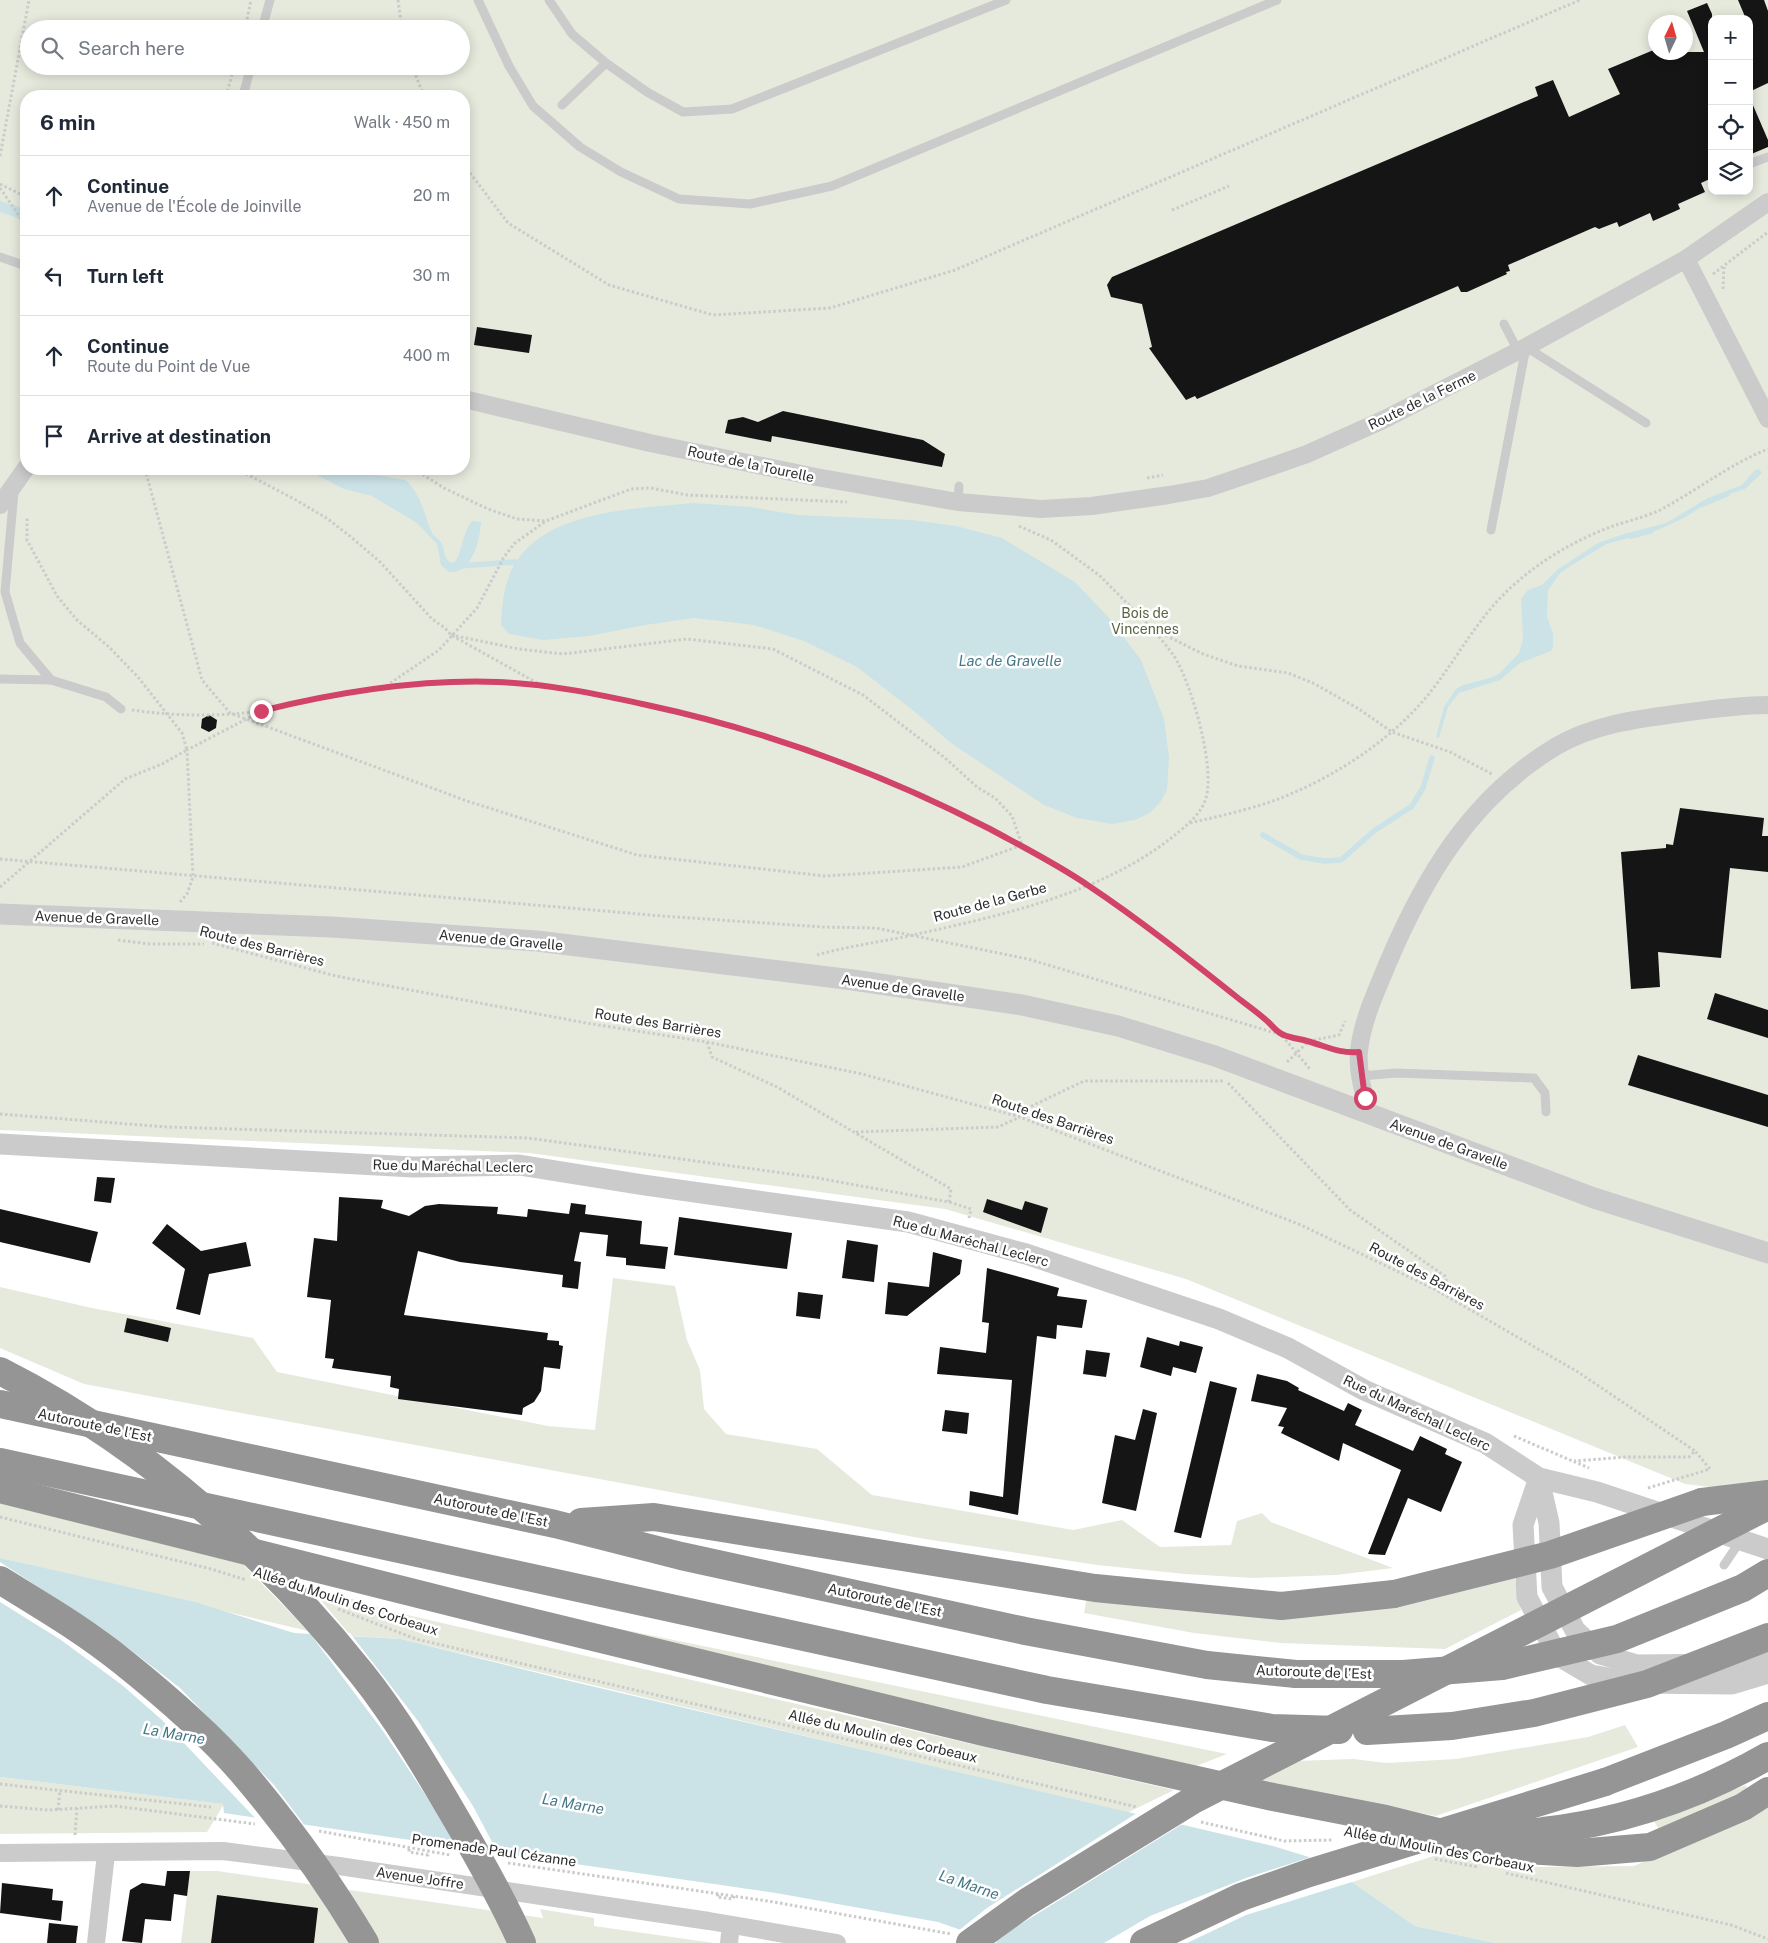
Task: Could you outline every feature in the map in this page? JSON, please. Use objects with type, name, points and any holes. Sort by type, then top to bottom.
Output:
[{"type":"highway","points":[[0,1371],[100,1429],[190,1495],[285,1585],[362,1676],[429,1772],[481,1861],[522,1943]]},
{"type":"highway","name":"Autoroute de l’Est","points":[[0,1404],[555,1524],[681,1556],[1025,1631],[1207,1665],[1296,1674],[1403,1674],[1502,1666],[1617,1639],[1743,1588],[1768,1573]]},
{"type":"highway","points":[[0,1462],[1047,1690],[1272,1728],[1368,1731],[1452,1726],[1534,1713],[1647,1684],[1768,1637]]},
{"type":"highway","points":[[0,1488],[480,1610],[987,1733],[1273,1797],[1386,1819],[1507,1849],[1577,1853],[1650,1847],[1743,1807],[1768,1791]]},
{"type":"highway","points":[[555,1524],[654,1517],[1095,1588],[1281,1606],[1394,1594],[1550,1555],[1702,1502],[1768,1494]]},
{"type":"highway","points":[[962,1939],[1028,1902],[1193,1800],[1768,1506]]},
{"type":"highway","points":[[0,1580],[65,1621],[123,1662],[209,1738],[242,1772],[269,1805],[337,1896],[365,1943]]},
{"type":"highway","points":[[1144,1943],[1241,1898],[1364,1855],[1605,1782],[1726,1735],[1768,1716]]},
{"type":"highway","points":[[1386,1819],[1506,1835],[1578,1827],[1645,1811],[1728,1779],[1768,1756]]},
{"type":"street","name":"Route de la Ferme","points":[[1042,509],[1092,506],[1169,495],[1227,482],[1307,454],[1383,420],[1522,349],[1686,259],[1768,202]]},
{"type":"street","points":[[1686,259],[1768,419]]},
{"type":"street","name":"Route de la Tourelle","points":[[470,400],[650,443],[779,470],[959,494],[1042,509]]},
{"type":"street","points":[[0,505],[21,475]]},
{"type":"street","points":[[1369,1114],[1360,1076],[1359,1052],[1372,1004],[1415,903],[1457,835],[1494,781],[1555,747],[1622,721],[1743,705],[1768,705]]},
{"type":"street","name":"Avenue de Gravelle","points":[[0,914],[332,927],[536,941],[853,980],[1054,1011],[1155,1036],[1278,1079],[1594,1198],[1768,1253]]},
{"type":"street","name":"Rue du Maréchal Leclerc","points":[[0,1144],[413,1167],[519,1165],[644,1185],[908,1222],[1026,1254],[1219,1319],[1288,1348],[1364,1390],[1484,1443],[1539,1478],[1597,1492],[1768,1549]]},
{"type":"street","points":[[1539,1478],[1550,1523],[1552,1587],[1575,1630],[1600,1654],[1637,1665],[1735,1664],[1768,1654]]},
{"type":"street","points":[[1539,1478],[1523,1525],[1527,1597],[1557,1655],[1591,1675],[1636,1683],[1732,1684],[1768,1673]]},
{"type":"street","name":"Avenue Joffre","points":[[0,1853],[223,1852],[348,1868],[731,1925],[837,1943]]},
{"type":"street","points":[[96,1943],[106,1854]]},
{"type":"street","points":[[729,1943],[731,1925]]},
{"type":"lane","points":[[264,20],[270,0]]},
{"type":"lane","points":[[478,0],[508,66],[533,106],[580,147],[621,172],[679,199],[750,204],[832,186],[1277,0]]},
{"type":"lane","points":[[548,0],[572,34],[606,63],[646,92],[684,112],[732,109],[1006,0]]},
{"type":"lane","points":[[562,105],[606,63]]},
{"type":"lane","points":[[245,90],[249,75]]},
{"type":"lane","points":[[1753,163],[1768,157]]},
{"type":"lane","points":[[0,257],[20,264]]},
{"type":"lane","points":[[1504,324],[1522,349],[1646,424]]},
{"type":"lane","points":[[1491,530],[1522,349]]},
{"type":"lane","points":[[14,486],[5,592],[20,643],[51,680]]},
{"type":"lane","points":[[0,679],[51,680],[106,697],[122,709]]},
{"type":"lane","points":[[1360,1076],[1396,1073],[1534,1078],[1545,1093],[1546,1112]]},
{"type":"lane","points":[[1724,1565],[1741,1540]]},
{"type":"path","points":[[24,20],[28,0]]},
{"type":"path","points":[[246,20],[252,0]]},
{"type":"path","points":[[398,0],[401,20]]},
{"type":"path","points":[[470,173],[508,223],[609,285],[714,315],[830,308],[954,270],[1580,0]]},
{"type":"path","points":[[0,156],[20,45]]},
{"type":"path","points":[[228,90],[232,75]]},
{"type":"path","points":[[416,75],[422,90]]},
{"type":"path","points":[[0,184],[20,194]]},
{"type":"path","points":[[1172,210],[1229,186]]},
{"type":"path","points":[[0,188],[20,217]]},
{"type":"path","points":[[1700,284],[1768,232]]},
{"type":"path","points":[[1190,823],[1280,798],[1316,781],[1364,753],[1392,732],[1428,695],[1490,608],[1529,572],[1573,544],[1612,526],[1657,512],[1749,458],[1768,449]]},
{"type":"path","points":[[147,475],[202,680],[230,713],[467,801],[637,856],[826,876],[962,867],[1022,845]]},
{"type":"path","points":[[248,475],[296,500],[351,536],[380,562],[432,619],[451,635],[541,686]]},
{"type":"path","points":[[423,475],[444,488],[488,509],[517,519],[546,520]]},
{"type":"path","points":[[1139,480],[1163,475]]},
{"type":"path","points":[[386,687],[439,650],[477,608],[504,556],[515,543],[546,520],[631,489],[651,488],[687,495],[854,502]]},
{"type":"path","points":[[27,514],[27,540],[57,596],[77,620],[138,677],[182,733],[187,750],[192,877],[187,894],[179,904]]},
{"type":"path","points":[[1015,524],[1051,540],[1099,575],[1153,629],[1203,654],[1238,666],[1288,673],[1314,683],[1359,709],[1392,732],[1450,752],[1488,770],[1494,781]]},
{"type":"path","name":"Route de la Gerbe","points":[[814,956],[1029,906],[1124,868],[1157,849],[1190,823],[1206,798],[1207,774],[1201,726],[1178,663],[1153,629]]},
{"type":"path","points":[[451,635],[519,649],[563,654],[687,639],[773,649],[863,695],[944,758],[977,787],[995,798],[1012,816],[1022,845]]},
{"type":"path","points":[[122,709],[169,716],[261,711],[293,703],[386,687],[456,682],[541,686],[614,698],[730,724],[860,768],[911,790],[1022,845],[1087,884],[1199,967],[1267,1021],[1314,1074]]},
{"type":"path","points":[[0,887],[125,779],[162,764],[261,711]]},
{"type":"path","points":[[0,859],[31,860],[192,877],[662,916],[823,927],[876,928],[913,934],[1028,959],[1281,1035],[1309,1041],[1327,1050],[1345,1053],[1359,1052]]},
{"type":"path","name":"Route des Barrières","points":[[187,939],[278,959],[336,976],[586,1023],[707,1042],[862,1074],[1020,1117],[1301,1225],[1436,1290],[1452,1301],[1578,1372],[1695,1451],[1710,1469],[1647,1488]]},
{"type":"path","points":[[1278,1079],[1284,1066],[1309,1041],[1339,1035],[1346,1017]]},
{"type":"path","points":[[707,1042],[712,1057],[777,1087],[951,1189],[949,1202]]},
{"type":"path","points":[[1013,1115],[1084,1082],[1235,1080]]},
{"type":"path","points":[[1226,1081],[1350,1210],[1445,1276],[1452,1301]]},
{"type":"path","points":[[856,1132],[998,1127],[1020,1117]]},
{"type":"path","name":"Rue du Maréchal Leclerc","points":[[971,1208],[968,1221],[976,1223]]},
{"type":"path","name":"Rue du Maréchal Leclerc","points":[[1512,1436],[1571,1462],[1596,1470]]},
{"type":"path","points":[[1571,1462],[1626,1456],[1689,1457],[1695,1451]]},
{"type":"path","points":[[1639,1485],[1656,1491]]},
{"type":"path","name":"Allée du Moulin des Corbeaux","points":[[0,1517],[211,1569],[256,1583]]},
{"type":"path","name":"Allée du Moulin des Corbeaux","points":[[336,1608],[416,1639],[1139,1808]]},
{"type":"path","points":[[0,1784],[211,1807]]},
{"type":"path","points":[[58,1810],[60,1790]]},
{"type":"path","points":[[0,1806],[58,1810],[115,1806],[264,1825]]},
{"type":"path","points":[[75,1829],[77,1808]]},
{"type":"path","name":"Allée du Moulin des Corbeaux","points":[[1197,1821],[1284,1841],[1336,1840]]},
{"type":"path","name":"Promenade Paul Cézanne","points":[[312,1830],[454,1856]]},
{"type":"path","points":[[409,1849],[409,1852],[419,1855],[428,1855],[428,1852]]},
{"type":"path","name":"Allée du Moulin des Corbeaux","points":[[1431,1858],[1479,1868]]},
{"type":"path","name":"Promenade Paul Cézanne","points":[[498,1862],[734,1896],[962,1939]]},
{"type":"path","name":"Allée du Moulin des Corbeaux","points":[[1498,1872],[1731,1925],[1768,1939]]},
{"type":"green space","name":"Bois de Vincennes","points":[[0,0],[1768,0],[1768,1494],[1685,1484],[1186,1279],[945,1209],[529,1153],[0,1130]]},
{"type":"green space","points":[[613,1278],[675,1286],[687,1340],[700,1370],[704,1409],[726,1434],[817,1449],[872,1495],[1073,1530],[1122,1520],[1160,1547],[1231,1545],[1237,1521],[1262,1513],[1271,1522],[1393,1568],[1336,1575],[1253,1578],[1185,1574],[1097,1565],[925,1539],[84,1384],[0,1348],[0,1287],[92,1308],[253,1338],[277,1372],[548,1426],[595,1430]]},
{"type":"green space","points":[[0,1498],[234,1555],[308,1631],[0,1558]]},
{"type":"green space","points":[[1514,1575],[1521,1610],[1445,1649],[1280,1643],[1194,1633],[1084,1613],[1087,1596],[1241,1609]]},
{"type":"green space","points":[[308,1585],[390,1611],[1174,1790],[1127,1813],[401,1639],[351,1636]]},
{"type":"green space","points":[[572,1619],[1227,1754],[1196,1766],[564,1624]]},
{"type":"green space","points":[[1625,1725],[1638,1747],[1436,1816],[1258,1781],[1294,1761],[1354,1759],[1386,1763],[1456,1759],[1588,1737]]},
{"type":"green space","points":[[0,1777],[224,1804],[207,1832],[0,1834]]},
{"type":"green space","points":[[1746,1785],[1749,1798],[1662,1835],[1654,1821]]},
{"type":"green space","points":[[1768,1805],[1768,1943],[1495,1943],[1415,1926],[1352,1882],[1462,1847],[1537,1867],[1634,1866]]},
{"type":"green space","points":[[190,1871],[217,1871],[543,1918],[540,1909],[594,1918],[594,1926],[714,1943],[181,1943]]},
{"type":"water","points":[[0,201],[20,207],[20,219],[0,212]]},
{"type":"water","points":[[1759,469],[1762,473],[1745,489],[1714,499],[1684,518],[1658,530],[1606,544],[1561,572],[1548,590],[1547,616],[1553,634],[1551,651],[1520,663],[1500,680],[1459,693],[1448,707],[1439,738],[1436,737],[1444,707],[1456,689],[1499,674],[1519,653],[1523,639],[1521,599],[1528,590],[1542,585],[1557,570],[1598,543],[1666,523],[1708,498],[1742,485],[1755,470]]},
{"type":"water","points":[[317,475],[375,475],[405,480],[415,491],[432,533],[442,544],[447,560],[454,563],[468,526],[472,521],[481,522],[479,538],[469,562],[464,568],[449,572],[441,565],[437,544],[417,523],[372,496],[344,489]]},
{"type":"water","name":"Lac de Gravelle","points":[[693,503],[751,507],[797,515],[912,520],[956,526],[1002,538],[1075,582],[1110,619],[1141,660],[1164,719],[1169,757],[1167,790],[1161,801],[1150,813],[1135,820],[1112,824],[1077,818],[1044,805],[951,743],[857,667],[804,641],[754,625],[694,618],[589,636],[543,640],[509,634],[501,625],[504,592],[512,569],[531,544],[550,531],[572,522],[621,510]]},
{"type":"water","name":"La Marne","points":[[0,1558],[195,1602],[294,1633],[401,1639],[574,1682],[1273,1846],[1322,1861],[1415,1926],[1495,1943],[998,1943],[938,1922],[776,1893],[224,1813],[223,1804],[0,1777]]},
{"type":"pier","points":[[0,1562],[106,1631],[180,1688],[274,1785],[306,1827],[257,1820],[162,1720],[122,1685],[61,1640],[0,1602]]},
{"type":"pier","points":[[308,1631],[350,1633],[418,1721],[473,1806],[499,1855],[457,1849],[438,1814],[383,1731]]},
{"type":"pier","points":[[1137,1813],[1184,1823],[990,1943],[958,1931],[987,1908]]},
{"type":"pier","points":[[1314,1856],[1323,1859],[1355,1881],[1246,1915],[1187,1943],[1104,1943],[1150,1916],[1246,1878]]},
{"type":"building","points":[[1738,0],[1764,0],[1768,11],[1768,83],[1753,90],[1753,15],[1744,15]]},
{"type":"building","points":[[1707,3],[1712,14],[1708,15],[1708,180],[1701,183],[1705,192],[1678,204],[1680,209],[1653,221],[1650,213],[1619,227],[1617,222],[1599,229],[1595,227],[1508,265],[1510,271],[1506,272],[1507,274],[1467,292],[1461,292],[1458,286],[1197,399],[1195,396],[1186,400],[1149,348],[1152,347],[1142,304],[1111,297],[1107,285],[1112,277],[1538,96],[1535,87],[1553,80],[1569,117],[1620,94],[1608,69],[1648,52],[1648,60],[1693,60],[1693,52],[1704,52],[1693,25],[1693,15],[1689,15],[1687,11]]},
{"type":"building","points":[[1753,105],[1768,140],[1768,147],[1753,153]]},
{"type":"building","points":[[477,327],[532,335],[529,353],[474,345]]},
{"type":"building","points":[[783,411],[923,440],[945,454],[942,467],[772,436],[771,442],[725,433],[728,420],[743,417],[758,422]]},
{"type":"building","points":[[209,715],[217,720],[216,728],[209,732],[201,728],[202,719]]},
{"type":"building","points":[[1680,808],[1764,818],[1762,836],[1768,836],[1768,872],[1730,868],[1721,958],[1658,952],[1660,987],[1631,989],[1621,852],[1666,848],[1666,844],[1673,845]]},
{"type":"building","points":[[1715,993],[1768,1010],[1768,1038],[1707,1019]]},
{"type":"building","points":[[1638,1055],[1768,1095],[1768,1127],[1628,1085]]},
{"type":"building","points":[[97,1177],[115,1178],[111,1203],[94,1201]]},
{"type":"building","points":[[339,1197],[383,1200],[381,1208],[409,1216],[425,1206],[439,1204],[498,1207],[497,1214],[527,1217],[528,1209],[569,1214],[571,1203],[586,1205],[585,1214],[642,1221],[640,1244],[668,1247],[665,1269],[626,1265],[626,1258],[606,1256],[608,1235],[580,1232],[574,1261],[581,1262],[578,1289],[562,1287],[563,1275],[460,1262],[418,1251],[404,1315],[548,1333],[547,1340],[559,1341],[559,1345],[563,1346],[560,1369],[544,1367],[541,1391],[534,1402],[523,1408],[522,1415],[398,1399],[399,1389],[390,1387],[391,1376],[332,1368],[334,1359],[325,1358],[331,1300],[307,1297],[314,1238],[337,1241]]},
{"type":"building","points":[[987,1199],[1022,1210],[1025,1201],[1048,1208],[1041,1233],[983,1212]]},
{"type":"building","points":[[0,1209],[98,1232],[90,1263],[0,1242]]},
{"type":"building","points":[[679,1217],[792,1233],[787,1269],[674,1255]]},
{"type":"building","points":[[167,1224],[201,1251],[246,1242],[251,1266],[209,1274],[200,1315],[176,1309],[185,1269],[152,1243]]},
{"type":"building","points":[[847,1240],[878,1245],[874,1282],[842,1278]]},
{"type":"building","points":[[933,1252],[962,1260],[960,1274],[907,1316],[885,1314],[888,1282],[929,1287]]},
{"type":"building","points":[[987,1268],[1059,1288],[1057,1296],[1087,1300],[1082,1328],[1057,1325],[1056,1339],[1037,1336],[1018,1515],[969,1505],[970,1491],[1003,1497],[1012,1380],[937,1374],[940,1347],[986,1353],[989,1323],[982,1322]]},
{"type":"building","points":[[798,1292],[823,1295],[820,1319],[796,1316]]},
{"type":"building","points":[[127,1318],[171,1328],[168,1342],[124,1332]]},
{"type":"building","points":[[1147,1337],[1179,1346],[1180,1341],[1203,1347],[1196,1373],[1173,1367],[1171,1376],[1140,1367]]},
{"type":"building","points":[[1086,1350],[1110,1353],[1106,1377],[1083,1374]]},
{"type":"building","points":[[1257,1374],[1287,1381],[1299,1388],[1298,1390],[1344,1411],[1348,1403],[1362,1410],[1355,1425],[1413,1451],[1420,1436],[1447,1449],[1445,1454],[1462,1462],[1441,1512],[1408,1498],[1385,1555],[1368,1554],[1401,1470],[1343,1443],[1339,1461],[1281,1433],[1284,1427],[1278,1426],[1287,1408],[1251,1401]]},
{"type":"building","points":[[1210,1381],[1237,1388],[1201,1538],[1174,1532]]},
{"type":"building","points":[[1143,1409],[1157,1413],[1136,1511],[1102,1503],[1115,1435],[1135,1440]]},
{"type":"building","points":[[945,1410],[969,1413],[967,1434],[942,1431]]},
{"type":"building","points":[[167,1871],[190,1871],[187,1896],[174,1894],[171,1921],[145,1919],[142,1943],[122,1941],[130,1890],[142,1883],[165,1886]]},
{"type":"building","points":[[2,1883],[53,1889],[52,1900],[63,1901],[61,1921],[0,1913]]},
{"type":"building","points":[[217,1895],[318,1908],[314,1943],[211,1943]]},
{"type":"building","points":[[49,1923],[78,1926],[76,1943],[47,1943]]},
{"type":"waterway","points":[[1703,504],[1727,494]]},
{"type":"waterway","points":[[1631,536],[1651,531]]},
{"type":"waterway","points":[[460,566],[515,562]]},
{"type":"waterway","points":[[1263,835],[1301,857],[1324,861],[1341,860],[1374,831],[1412,806],[1423,788],[1432,758]]},
{"type":"route","points":[[261,711],[293,703],[386,687],[456,682],[500,682],[551,687],[614,698],[730,724],[786,742],[860,768],[959,812],[990,830],[1022,845],[1087,884],[1141,922],[1199,967],[1267,1021],[1281,1035],[1309,1041],[1327,1050],[1345,1053],[1359,1052],[1360,1076],[1365,1098]]}]
